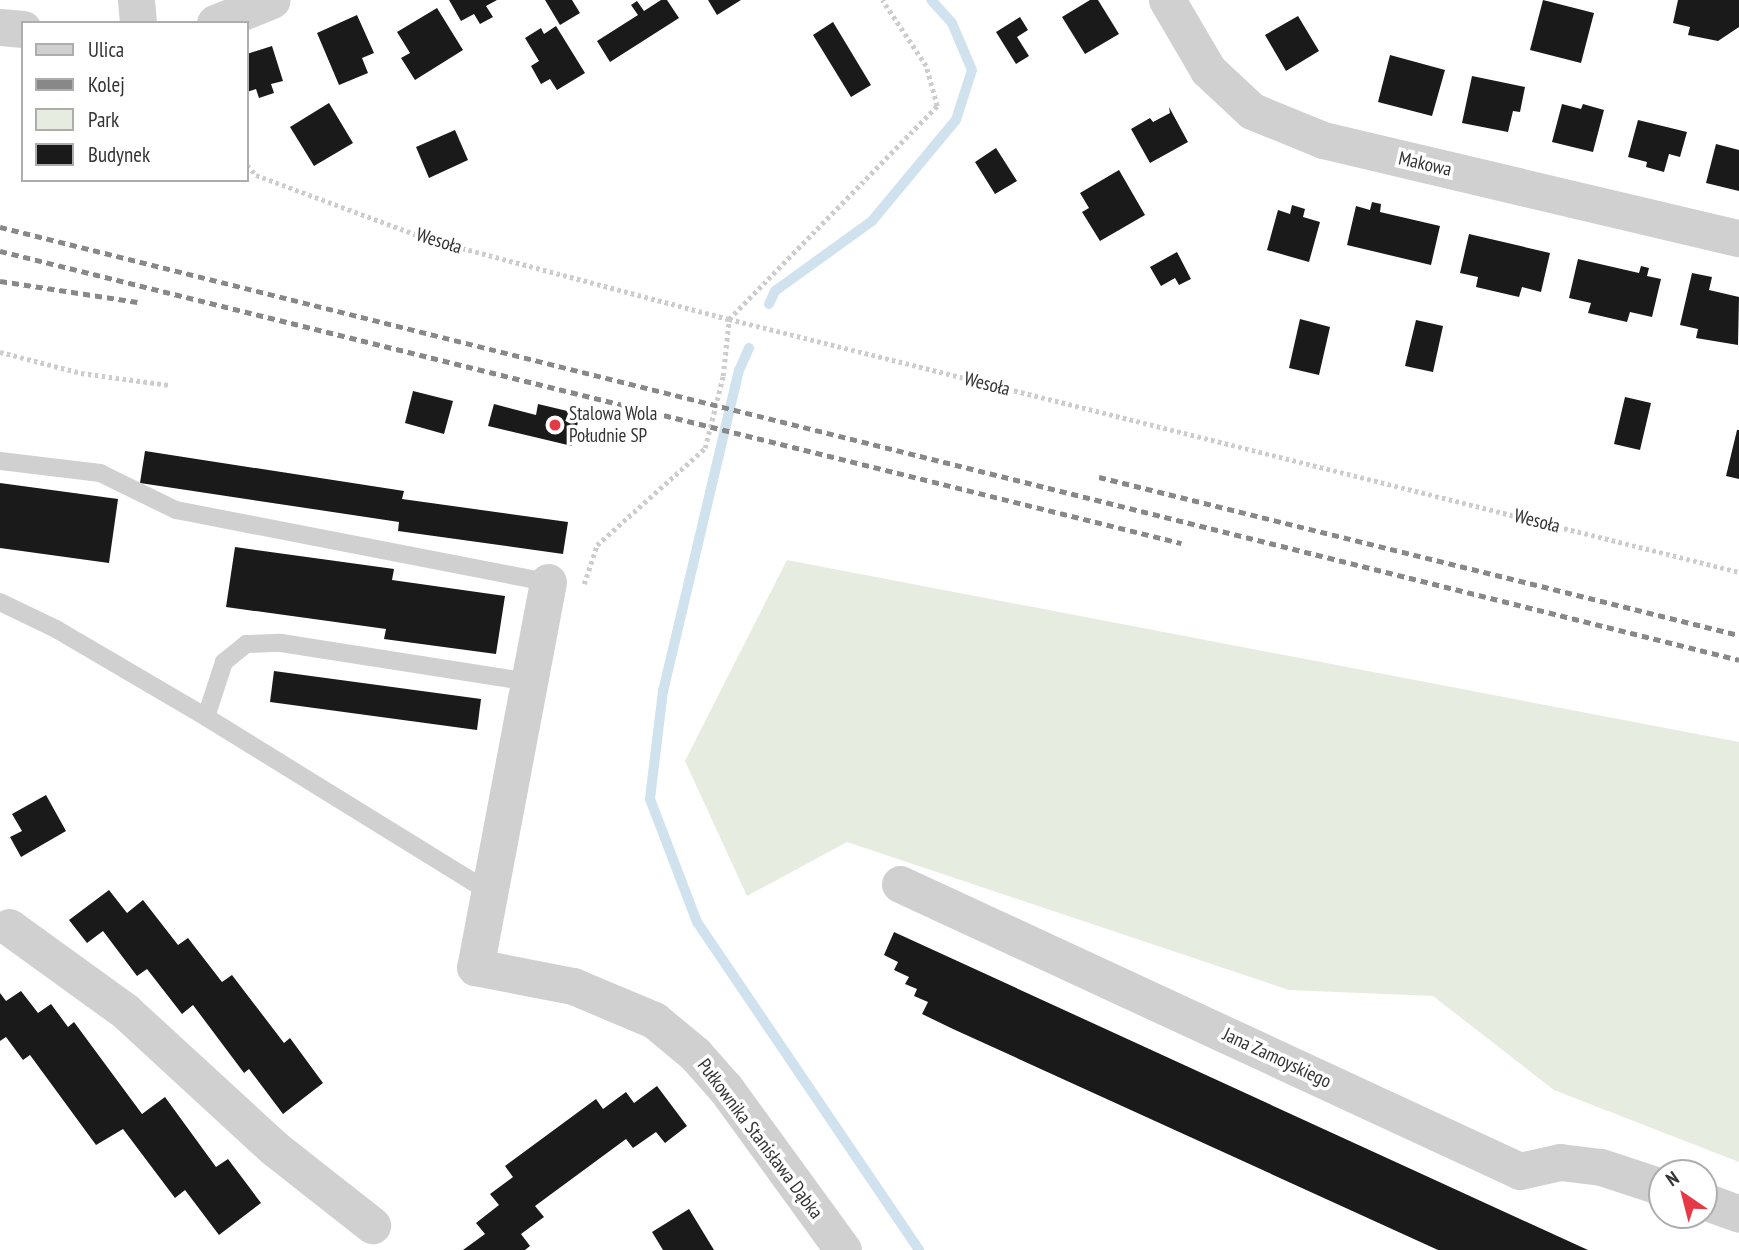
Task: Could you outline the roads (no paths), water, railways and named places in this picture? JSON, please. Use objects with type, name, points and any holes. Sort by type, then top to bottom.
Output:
[{"type":"street","points":[[136,0],[138,21]]},
{"type":"street","points":[[220,21],[272,0]]},
{"type":"street","name":"Makowa","points":[[1167,0],[1208,70],[1252,111],[1323,140],[1739,238]]},
{"type":"street","points":[[0,27],[21,29]]},
{"type":"street","points":[[489,892],[530,682],[564,590]]},
{"type":"street","name":"Jana Zamoyskiego","points":[[900,884],[1520,1171],[1560,1162],[1601,1167],[1648,1183]]},
{"type":"street","name":"Pułkownika Stanisława Dąbka","points":[[489,892],[475,967],[573,986],[654,1020],[695,1054],[726,1089],[843,1250]]},
{"type":"street","points":[[9,927],[125,1012],[274,1149],[372,1225]]},
{"type":"street","points":[[1718,1206],[1739,1213]]},
{"type":"lane","points":[[0,461],[100,473],[176,510],[564,590]]},
{"type":"lane","points":[[0,603],[56,629],[206,717],[489,892]]},
{"type":"lane","points":[[206,717],[224,662],[246,644],[281,643],[530,682]]},
{"type":"waterway","points":[[769,304],[775,291],[872,221],[956,120],[972,70],[952,23],[931,0]]},
{"type":"waterway","points":[[749,348],[739,370],[663,691],[650,799],[697,922],[919,1250]]},
{"type":"railway","points":[[0,227],[1739,660]]},
{"type":"railway","points":[[0,251],[1181,543]]},
{"type":"railway","points":[[0,281],[137,302]]},
{"type":"railway","points":[[1099,477],[1739,635]]},
{"type":"place","name":"Stalowa Wola Południe SP","points":[[555,425]]}]
